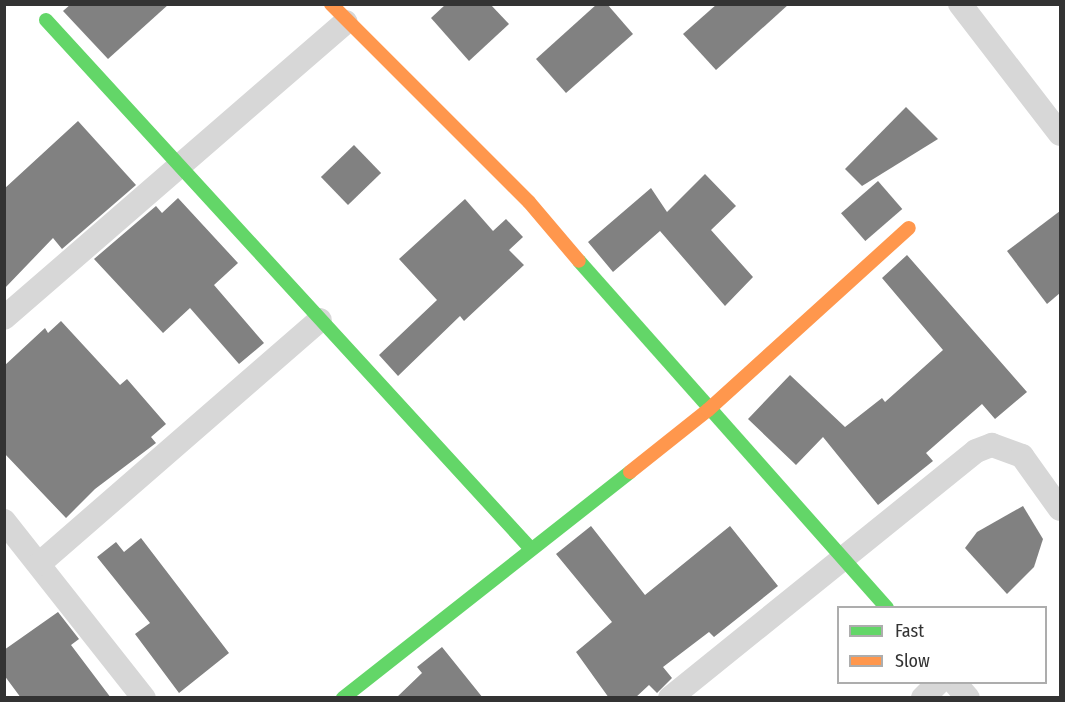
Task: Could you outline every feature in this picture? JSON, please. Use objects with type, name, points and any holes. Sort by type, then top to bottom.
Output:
[{"type":"street","points":[[960,4],[1060,134]]},
{"type":"street","points":[[4,318],[181,166],[338,13],[529,202],[708,410],[885,606]]},
{"type":"street","points":[[46,20],[531,549]]},
{"type":"street","points":[[343,698],[708,410],[909,228]]},
{"type":"street","points":[[39,564],[320,320]]},
{"type":"street","points":[[670,698],[976,451],[992,446],[1022,456],[1060,509]]},
{"type":"street","points":[[4,521],[144,698]]},
{"type":"street","points":[[923,698],[937,684]]},
{"type":"street","points":[[956,684],[968,698]]},
{"type":"building","points":[[71,4],[169,4],[108,59],[63,11]]},
{"type":"building","points":[[446,4],[490,4],[509,24],[469,61],[431,18]]},
{"type":"building","points":[[597,4],[607,4],[633,34],[566,93],[536,59]]},
{"type":"building","points":[[717,4],[789,4],[716,70],[683,34]]},
{"type":"building","points":[[906,107],[938,139],[862,186],[845,169]]},
{"type":"building","points":[[78,121],[136,185],[62,249],[53,238],[4,289],[4,189]]},
{"type":"building","points":[[354,145],[381,173],[348,205],[321,177]]},
{"type":"building","points":[[705,174],[736,206],[711,230],[753,277],[725,306],[660,231],[613,272],[588,242],[651,188],[667,212]]},
{"type":"building","points":[[878,181],[902,209],[865,241],[841,213]]},
{"type":"building","points":[[178,198],[238,263],[214,285],[264,343],[239,364],[190,308],[163,333],[94,259],[156,206],[162,213]]},
{"type":"building","points":[[465,199],[493,231],[506,219],[523,237],[509,250],[524,265],[464,321],[460,316],[398,376],[379,355],[437,300],[399,259]]},
{"type":"building","points":[[1060,211],[1060,293],[1047,304],[1007,251]]},
{"type":"building","points":[[907,255],[1027,392],[995,419],[982,404],[926,453],[933,461],[878,505],[823,437],[796,465],[748,419],[790,375],[845,427],[882,398],[885,402],[943,350],[882,278]]},
{"type":"building","points":[[61,321],[120,385],[127,379],[166,424],[151,437],[156,443],[95,489],[66,518],[4,453],[4,366],[45,328],[48,333]]},
{"type":"building","points":[[1023,506],[1043,539],[1034,567],[1007,594],[965,548],[977,532]]},
{"type":"building","points":[[591,526],[645,595],[730,526],[778,586],[714,637],[709,632],[663,667],[672,678],[657,693],[649,685],[635,698],[609,698],[576,652],[612,622],[556,554]]},
{"type":"building","points":[[141,538],[229,653],[179,693],[135,634],[150,623],[97,557],[116,542],[124,552]]},
{"type":"building","points":[[58,612],[79,639],[71,645],[111,698],[21,698],[4,675],[4,650]]},
{"type":"building","points":[[442,647],[483,698],[396,698],[422,673],[417,667]]},
{"type":"traffic: fast","points":[[46,20],[531,549]]},
{"type":"traffic: fast","points":[[579,261],[885,606]]},
{"type":"traffic: fast","points":[[343,698],[630,472]]},
{"type":"traffic: slow","points":[[331,4],[529,202],[579,261]]},
{"type":"traffic: slow","points":[[630,472],[708,410],[909,228]]}]
